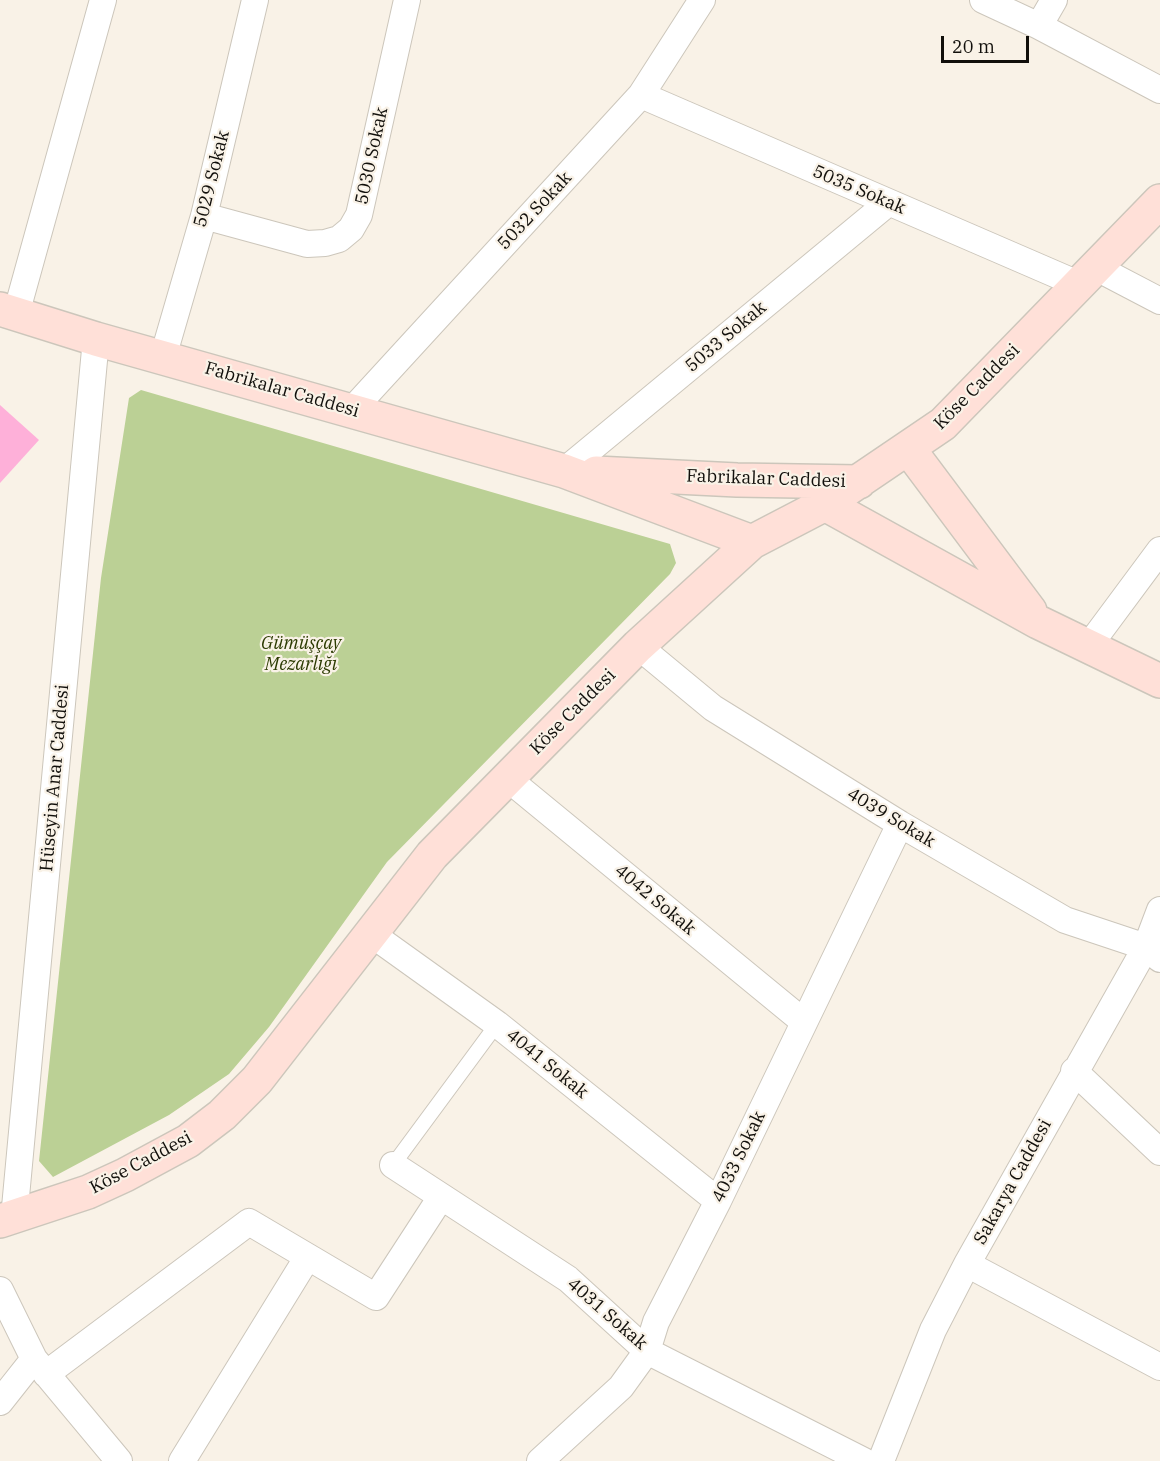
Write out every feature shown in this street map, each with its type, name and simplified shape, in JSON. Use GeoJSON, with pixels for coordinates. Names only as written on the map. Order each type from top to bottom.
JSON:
{"type":"FeatureCollection","features":[{"type":"Feature","properties":{"kind":"street"},"geometry":{"type":"LineString","coordinates":[[8,311],[103,0]]}},
{"type":"Feature","properties":{"kind":"street","name":"5029 Sokak"},"geometry":{"type":"LineString","coordinates":[[163,357],[204,216],[255,0]]}},
{"type":"Feature","properties":{"kind":"street","name":"5030 Sokak"},"geometry":{"type":"LineString","coordinates":[[204,216],[307,244],[326,243],[339,239],[351,229],[359,215],[407,0]]}},
{"type":"Feature","properties":{"kind":"street","name":"5032 Sokak"},"geometry":{"type":"LineString","coordinates":[[352,410],[641,95],[702,0]]}},
{"type":"Feature","properties":{"kind":"street"},"geometry":{"type":"LineString","coordinates":[[983,0],[1040,26],[1160,90]]}},
{"type":"Feature","properties":{"kind":"street"},"geometry":{"type":"LineString","coordinates":[[1040,26],[1054,0]]}},
{"type":"Feature","properties":{"kind":"street","name":"5035 Sokak"},"geometry":{"type":"LineString","coordinates":[[641,95],[888,203],[1160,301]]}},
{"type":"Feature","properties":{"kind":"street","name":"Köse Caddesi"},"geometry":{"type":"LineString","coordinates":[[7,1220],[88,1192],[125,1175],[188,1141],[222,1116],[257,1080],[432,855],[638,646],[752,542],[825,504],[943,424],[1160,201]]}},
{"type":"Feature","properties":{"kind":"street","name":"5033 Sokak"},"geometry":{"type":"LineString","coordinates":[[564,471],[888,203]]}},
{"type":"Feature","properties":{"kind":"street","name":"Fabrikalar Caddesi"},"geometry":{"type":"LineString","coordinates":[[8,311],[96,339],[564,471],[752,542]]}},
{"type":"Feature","properties":{"kind":"street","name":"Hüseyin Anar Caddesi"},"geometry":{"type":"LineString","coordinates":[[7,1220],[96,339]]}},
{"type":"Feature","properties":{"kind":"street","name":"Fabrikalar Caddesi"},"geometry":{"type":"LineString","coordinates":[[908,448],[1038,622]]}},
{"type":"Feature","properties":{"kind":"street","name":"Fabrikalar Caddesi"},"geometry":{"type":"LineString","coordinates":[[564,471],[737,480],[859,482]]}},
{"type":"Feature","properties":{"kind":"street","name":"Fabrikalar Caddesi"},"geometry":{"type":"LineString","coordinates":[[825,504],[1038,622],[1160,681]]}},
{"type":"Feature","properties":{"kind":"street"},"geometry":{"type":"LineString","coordinates":[[1088,647],[1160,550]]}},
{"type":"Feature","properties":{"kind":"street","name":"4039 Sokak"},"geometry":{"type":"LineString","coordinates":[[638,646],[713,708],[900,824],[1065,920],[1153,953]]}},
{"type":"Feature","properties":{"kind":"street","name":"4042 Sokak"},"geometry":{"type":"LineString","coordinates":[[507,778],[804,1022]]}},
{"type":"Feature","properties":{"kind":"street","name":"4033 Sokak"},"geometry":{"type":"LineString","coordinates":[[540,1461],[621,1387],[647,1351],[656,1322],[718,1200],[900,824]]}},
{"type":"Feature","properties":{"kind":"street","name":"Sakarya Caddesi"},"geometry":{"type":"LineString","coordinates":[[881,1461],[933,1330],[967,1264],[1074,1071],[1153,953],[1160,910]]}},
{"type":"Feature","properties":{"kind":"street","name":"4041 Sokak"},"geometry":{"type":"LineString","coordinates":[[370,933],[497,1024],[718,1200]]}},
{"type":"Feature","properties":{"kind":"street"},"geometry":{"type":"LineString","coordinates":[[1074,1071],[1160,1152]]}},
{"type":"Feature","properties":{"kind":"street","name":"4031 Sokak"},"geometry":{"type":"LineString","coordinates":[[393,1165],[568,1279],[647,1351],[864,1461]]}},
{"type":"Feature","properties":{"kind":"street"},"geometry":{"type":"LineString","coordinates":[[0,1402],[40,1367],[249,1222],[376,1297],[441,1197]]}},
{"type":"Feature","properties":{"kind":"street"},"geometry":{"type":"LineString","coordinates":[[182,1461],[307,1258]]}},
{"type":"Feature","properties":{"kind":"street"},"geometry":{"type":"LineString","coordinates":[[967,1264],[1160,1367]]}},
{"type":"Feature","properties":{"kind":"street"},"geometry":{"type":"LineString","coordinates":[[0,1290],[40,1367],[119,1461]]}},
{"type":"Feature","properties":{"kind":"lane"},"geometry":{"type":"LineString","coordinates":[[393,1165],[497,1024]]}},
{"type":"Feature","properties":{"kind":"green space","name":"Gümüşçay Mezarlığı"},"geometry":{"type":"Polygon","coordinates":[[[141,390],[670,544],[676,563],[670,574],[387,862],[269,1027],[229,1074],[169,1115],[53,1177],[39,1161],[101,578],[129,398],[141,390]]]}},
{"type":"Feature","properties":{"kind":"building"},"geometry":{"type":"Polygon","coordinates":[[[0,405],[39,440],[0,483],[0,405]]]}}]}
